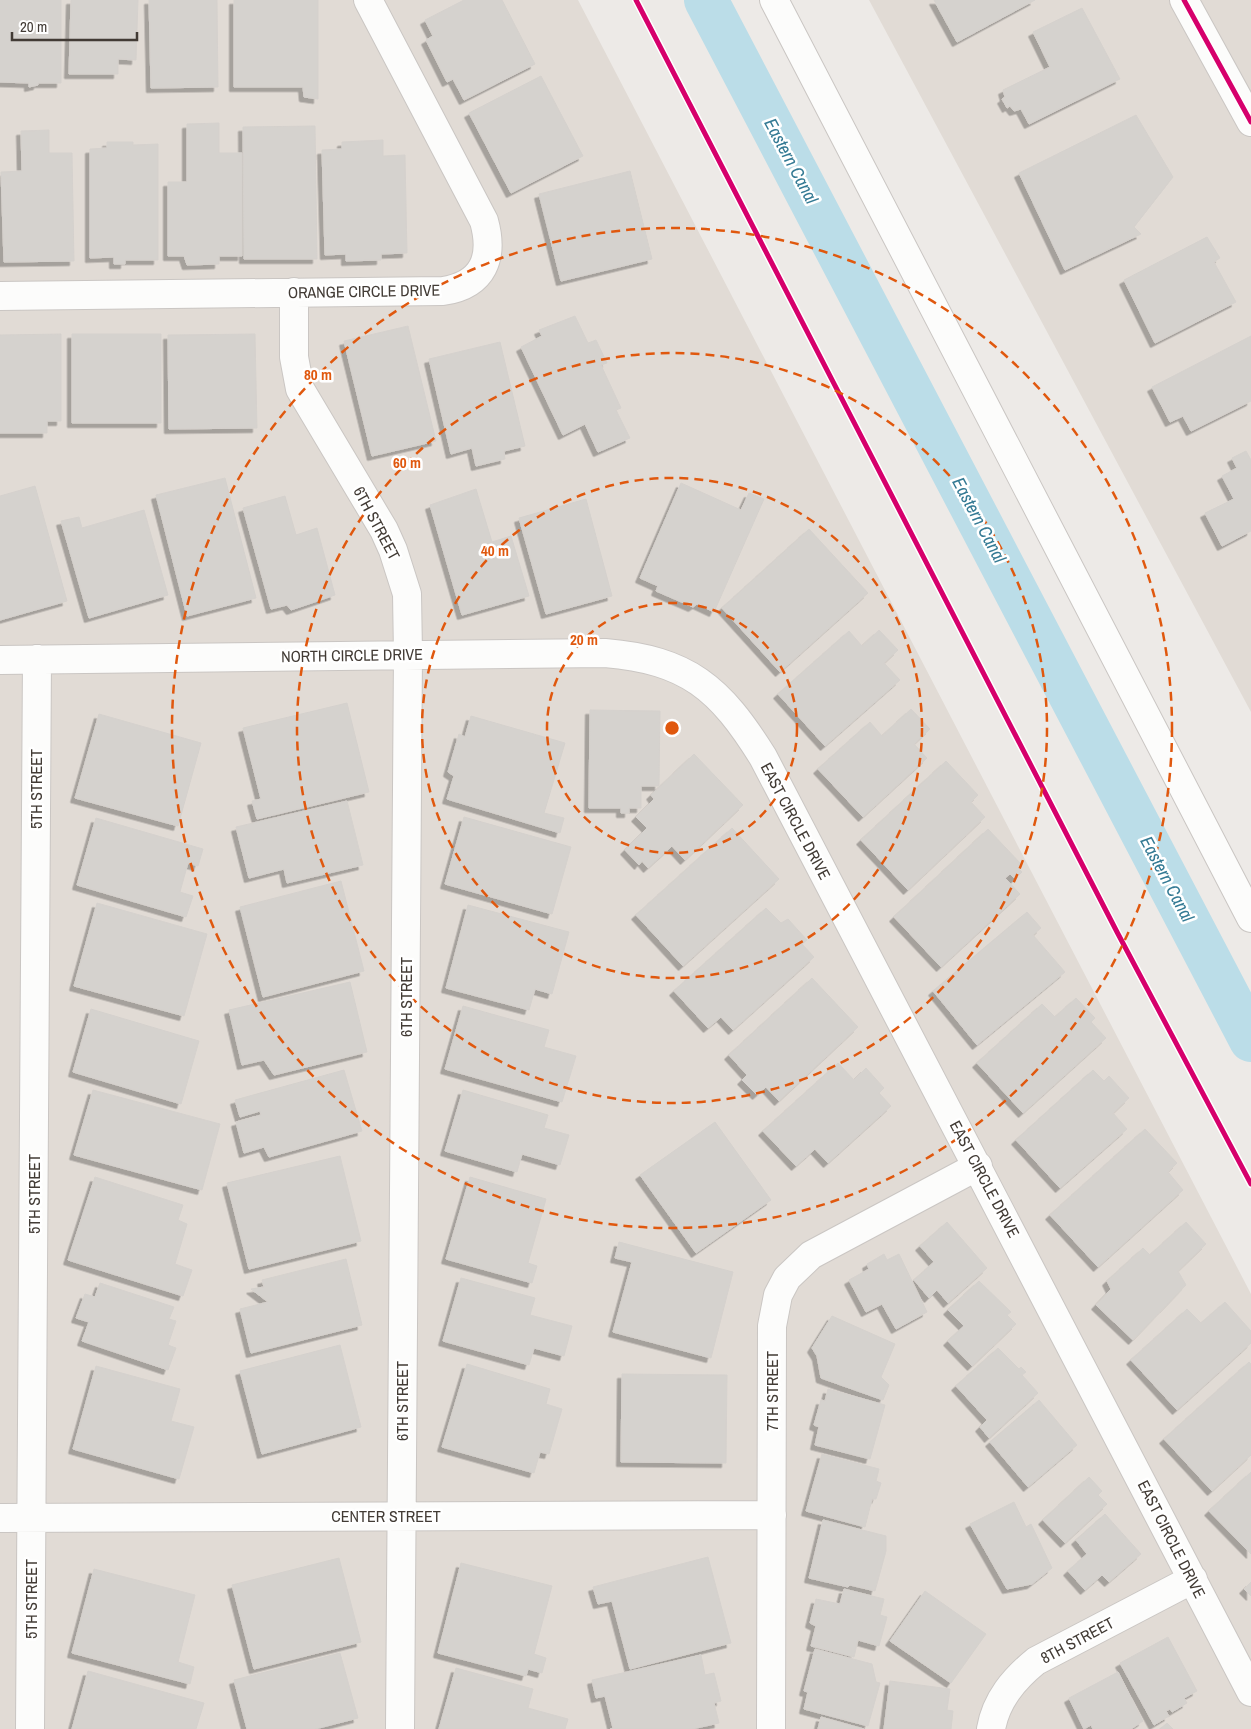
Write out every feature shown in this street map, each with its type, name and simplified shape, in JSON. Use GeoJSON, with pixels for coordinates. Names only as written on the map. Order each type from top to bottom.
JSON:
{"type":"FeatureCollection","features":[{"type":"Feature","properties":{"kind":"street","name":"ORANGE CIRCLE DRIVE"},"geometry":{"type":"LineString","coordinates":[[0,296],[443,291],[459,288],[474,280],[483,268],[488,252],[488,236],[484,221],[368,0]]}},
{"type":"Feature","properties":{"kind":"street"},"geometry":{"type":"LineString","coordinates":[[774,0],[1251,918]]}},
{"type":"Feature","properties":{"kind":"street"},"geometry":{"type":"LineString","coordinates":[[1184,0],[1251,122]]}},
{"type":"Feature","properties":{"kind":"street","name":"6TH STREET"},"geometry":{"type":"LineString","coordinates":[[294,292],[294,357],[300,389],[384,530],[393,550],[407,594],[400,1729]]}},
{"type":"Feature","properties":{"kind":"street","name":"NORTH CIRCLE DRIVE"},"geometry":{"type":"LineString","coordinates":[[0,660],[605,653],[637,656],[670,666],[699,680]]}},
{"type":"Feature","properties":{"kind":"street","name":"5TH STREET"},"geometry":{"type":"LineString","coordinates":[[30,1729],[37,659]]}},
{"type":"Feature","properties":{"kind":"street","name":"EAST CIRCLE DRIVE"},"geometry":{"type":"LineString","coordinates":[[699,680],[725,702],[745,728],[763,757],[1251,1692]]}},
{"type":"Feature","properties":{"kind":"street","name":"7TH STREET"},"geometry":{"type":"LineString","coordinates":[[771,1729],[772,1326],[778,1295],[787,1278],[799,1264],[826,1245],[978,1166]]}},
{"type":"Feature","properties":{"kind":"street","name":"CENTER STREET"},"geometry":{"type":"LineString","coordinates":[[0,1518],[772,1515]]}},
{"type":"Feature","properties":{"kind":"street","name":"8TH STREET"},"geometry":{"type":"LineString","coordinates":[[991,1729],[1002,1697],[1017,1678],[1036,1661],[1193,1579]]}},
{"type":"Feature","properties":{"kind":"shaded area"},"geometry":{"type":"Polygon","coordinates":[[[0,0],[578,0],[1251,1294],[1251,1729],[0,1729],[0,0]]]}},
{"type":"Feature","properties":{"kind":"shaded area"},"geometry":{"type":"Polygon","coordinates":[[[869,0],[1251,0],[1251,712],[869,0]]]}},
{"type":"Feature","properties":{"kind":"building"},"geometry":{"type":"Polygon","coordinates":[[[0,0],[61,0],[61,83],[38,83],[38,85],[29,87],[29,83],[0,82],[0,0]]]}},
{"type":"Feature","properties":{"kind":"building"},"geometry":{"type":"Polygon","coordinates":[[[71,0],[138,0],[136,60],[118,59],[118,74],[69,74],[71,0]]]}},
{"type":"Feature","properties":{"kind":"building"},"geometry":{"type":"Polygon","coordinates":[[[149,0],[217,0],[218,87],[151,88],[149,0]]]}},
{"type":"Feature","properties":{"kind":"building"},"geometry":{"type":"Polygon","coordinates":[[[234,0],[318,0],[318,99],[304,97],[303,87],[234,87],[234,0]]]}},
{"type":"Feature","properties":{"kind":"building"},"geometry":{"type":"Polygon","coordinates":[[[464,0],[502,0],[535,64],[464,100],[453,79],[447,82],[426,40],[433,36],[425,20],[464,0]]]}},
{"type":"Feature","properties":{"kind":"building"},"geometry":{"type":"Polygon","coordinates":[[[934,0],[1035,0],[957,42],[934,0]]]}},
{"type":"Feature","properties":{"kind":"building"},"geometry":{"type":"Polygon","coordinates":[[[1082,8],[1120,79],[1029,124],[1021,109],[1014,111],[1010,106],[1007,108],[1002,99],[1005,97],[1003,90],[1050,67],[1033,32],[1082,8]]]}},
{"type":"Feature","properties":{"kind":"building"},"geometry":{"type":"Polygon","coordinates":[[[541,76],[583,156],[511,193],[469,113],[541,76]]]}},
{"type":"Feature","properties":{"kind":"building"},"geometry":{"type":"Polygon","coordinates":[[[1136,115],[1173,177],[1134,227],[1141,234],[1065,270],[1019,173],[1136,115]]]}},
{"type":"Feature","properties":{"kind":"building"},"geometry":{"type":"Polygon","coordinates":[[[219,123],[219,153],[242,153],[242,256],[219,256],[219,264],[187,265],[184,256],[168,256],[168,182],[187,182],[187,124],[219,123]]]}},
{"type":"Feature","properties":{"kind":"building"},"geometry":{"type":"Polygon","coordinates":[[[315,126],[317,259],[244,259],[243,127],[315,126]]]}},
{"type":"Feature","properties":{"kind":"building"},"geometry":{"type":"Polygon","coordinates":[[[49,130],[49,153],[72,153],[74,261],[4,262],[1,172],[22,171],[21,131],[49,130]]]}},
{"type":"Feature","properties":{"kind":"building"},"geometry":{"type":"Polygon","coordinates":[[[383,140],[383,156],[405,155],[407,253],[381,254],[381,260],[346,261],[346,254],[325,255],[322,150],[342,149],[342,142],[383,140]]]}},
{"type":"Feature","properties":{"kind":"building"},"geometry":{"type":"Polygon","coordinates":[[[107,142],[133,142],[133,145],[158,144],[158,260],[125,260],[125,264],[114,264],[114,257],[90,258],[90,149],[107,148],[107,142]]]}},
{"type":"Feature","properties":{"kind":"building"},"geometry":{"type":"Polygon","coordinates":[[[630,171],[652,259],[561,281],[539,194],[630,171]]]}},
{"type":"Feature","properties":{"kind":"building"},"geometry":{"type":"Polygon","coordinates":[[[1207,237],[1220,258],[1214,262],[1236,302],[1155,343],[1124,280],[1207,237]]]}},
{"type":"Feature","properties":{"kind":"building"},"geometry":{"type":"Polygon","coordinates":[[[575,316],[588,343],[596,340],[607,363],[601,365],[621,408],[616,410],[630,438],[598,452],[585,424],[563,435],[521,347],[542,336],[539,330],[575,316]]]}},
{"type":"Feature","properties":{"kind":"building"},"geometry":{"type":"Polygon","coordinates":[[[408,326],[436,441],[372,456],[344,341],[408,326]]]}},
{"type":"Feature","properties":{"kind":"building"},"geometry":{"type":"Polygon","coordinates":[[[61,334],[61,421],[47,421],[47,433],[0,433],[0,335],[61,334]]]}},
{"type":"Feature","properties":{"kind":"building"},"geometry":{"type":"Polygon","coordinates":[[[72,334],[161,334],[161,423],[72,423],[72,334]]]}},
{"type":"Feature","properties":{"kind":"building"},"geometry":{"type":"Polygon","coordinates":[[[255,334],[257,428],[169,429],[168,335],[255,334]]]}},
{"type":"Feature","properties":{"kind":"building"},"geometry":{"type":"Polygon","coordinates":[[[1251,336],[1251,401],[1191,431],[1183,416],[1170,422],[1152,387],[1251,336]]]}},
{"type":"Feature","properties":{"kind":"building"},"geometry":{"type":"Polygon","coordinates":[[[500,342],[525,446],[504,451],[505,459],[476,466],[472,448],[451,454],[429,359],[500,342]]]}},
{"type":"Feature","properties":{"kind":"building"},"geometry":{"type":"Polygon","coordinates":[[[1246,451],[1251,460],[1251,531],[1222,546],[1205,513],[1234,499],[1222,476],[1237,468],[1232,458],[1246,451]]]}},
{"type":"Feature","properties":{"kind":"building"},"geometry":{"type":"Polygon","coordinates":[[[225,478],[256,598],[187,616],[156,495],[225,478]]]}},
{"type":"Feature","properties":{"kind":"building"},"geometry":{"type":"Polygon","coordinates":[[[681,483],[741,510],[749,493],[764,499],[714,612],[697,604],[693,607],[656,591],[658,586],[640,578],[681,483]]]}},
{"type":"Feature","properties":{"kind":"building"},"geometry":{"type":"Polygon","coordinates":[[[35,486],[67,601],[0,620],[0,496],[35,486]]]}},
{"type":"Feature","properties":{"kind":"building"},"geometry":{"type":"Polygon","coordinates":[[[476,489],[492,542],[511,536],[529,596],[462,615],[430,505],[476,489]]]}},
{"type":"Feature","properties":{"kind":"building"},"geometry":{"type":"Polygon","coordinates":[[[285,496],[296,535],[317,528],[335,595],[291,610],[287,605],[271,609],[243,508],[285,496]]]}},
{"type":"Feature","properties":{"kind":"building"},"geometry":{"type":"Polygon","coordinates":[[[586,499],[612,596],[546,614],[519,518],[586,499]]]}},
{"type":"Feature","properties":{"kind":"building"},"geometry":{"type":"Polygon","coordinates":[[[144,510],[168,595],[89,618],[61,521],[79,517],[82,528],[144,510]]]}},
{"type":"Feature","properties":{"kind":"building"},"geometry":{"type":"Polygon","coordinates":[[[809,529],[868,593],[780,672],[722,608],[809,529]]]}},
{"type":"Feature","properties":{"kind":"building"},"geometry":{"type":"Polygon","coordinates":[[[879,630],[898,650],[884,663],[900,680],[825,746],[778,694],[849,631],[862,646],[879,630]]]}},
{"type":"Feature","properties":{"kind":"building"},"geometry":{"type":"Polygon","coordinates":[[[347,703],[369,792],[257,819],[252,801],[261,799],[243,728],[347,703]]]}},
{"type":"Feature","properties":{"kind":"building"},"geometry":{"type":"Polygon","coordinates":[[[911,709],[930,729],[914,744],[927,758],[863,817],[818,769],[870,722],[882,736],[911,709]]]}},
{"type":"Feature","properties":{"kind":"building"},"geometry":{"type":"Polygon","coordinates":[[[590,710],[660,711],[659,786],[641,786],[641,808],[629,808],[629,813],[621,813],[621,808],[589,808],[590,710]]]}},
{"type":"Feature","properties":{"kind":"building"},"geometry":{"type":"Polygon","coordinates":[[[99,714],[201,743],[178,826],[75,798],[99,714]]]}},
{"type":"Feature","properties":{"kind":"building"},"geometry":{"type":"Polygon","coordinates":[[[471,716],[565,743],[544,813],[564,818],[560,833],[447,799],[454,776],[448,772],[459,734],[465,737],[471,716]]]}},
{"type":"Feature","properties":{"kind":"building"},"geometry":{"type":"Polygon","coordinates":[[[694,754],[743,805],[685,860],[672,846],[648,868],[642,861],[639,865],[625,850],[647,828],[636,817],[654,799],[651,795],[694,754]]]}},
{"type":"Feature","properties":{"kind":"building"},"geometry":{"type":"Polygon","coordinates":[[[946,761],[978,795],[971,802],[985,817],[908,890],[861,840],[946,761]]]}},
{"type":"Feature","properties":{"kind":"building"},"geometry":{"type":"Polygon","coordinates":[[[347,801],[363,865],[287,883],[284,869],[249,878],[236,827],[347,801]]]}},
{"type":"Feature","properties":{"kind":"building"},"geometry":{"type":"Polygon","coordinates":[[[464,817],[571,847],[552,914],[445,884],[464,817]]]}},
{"type":"Feature","properties":{"kind":"building"},"geometry":{"type":"Polygon","coordinates":[[[96,818],[203,849],[198,866],[188,863],[180,892],[193,896],[186,917],[77,885],[96,818]]]}},
{"type":"Feature","properties":{"kind":"building"},"geometry":{"type":"Polygon","coordinates":[[[732,828],[779,879],[683,966],[636,915],[732,828]]]}},
{"type":"Feature","properties":{"kind":"building"},"geometry":{"type":"Polygon","coordinates":[[[988,829],[1022,865],[1018,868],[1022,872],[1015,879],[1010,874],[1005,878],[1020,894],[941,967],[894,917],[988,829]]]}},
{"type":"Feature","properties":{"kind":"building"},"geometry":{"type":"Polygon","coordinates":[[[341,881],[364,971],[263,997],[240,907],[341,881]]]}},
{"type":"Feature","properties":{"kind":"building"},"geometry":{"type":"Polygon","coordinates":[[[97,903],[207,934],[184,1016],[74,986],[97,903]]]}},
{"type":"Feature","properties":{"kind":"building"},"geometry":{"type":"Polygon","coordinates":[[[468,905],[569,932],[552,994],[535,989],[529,1010],[446,988],[468,905]]]}},
{"type":"Feature","properties":{"kind":"building"},"geometry":{"type":"Polygon","coordinates":[[[766,908],[781,923],[788,919],[807,940],[802,944],[814,957],[733,1030],[721,1017],[708,1028],[674,991],[766,908]]]}},
{"type":"Feature","properties":{"kind":"building"},"geometry":{"type":"Polygon","coordinates":[[[1027,912],[1041,928],[1033,935],[1065,972],[977,1045],[933,991],[1027,912]]]}},
{"type":"Feature","properties":{"kind":"building"},"geometry":{"type":"Polygon","coordinates":[[[812,978],[858,1027],[779,1101],[766,1087],[757,1095],[742,1080],[747,1075],[729,1055],[812,978]]]}},
{"type":"Feature","properties":{"kind":"building"},"geometry":{"type":"Polygon","coordinates":[[[350,982],[367,1052],[274,1075],[264,1060],[242,1065],[229,1010],[350,982]]]}},
{"type":"Feature","properties":{"kind":"building"},"geometry":{"type":"Polygon","coordinates":[[[1076,998],[1095,1018],[1091,1022],[1106,1038],[1023,1113],[977,1063],[1042,1004],[1055,1017],[1076,998]]]}},
{"type":"Feature","properties":{"kind":"building"},"geometry":{"type":"Polygon","coordinates":[[[463,1006],[549,1030],[544,1047],[576,1056],[562,1102],[445,1069],[463,1006]]]}},
{"type":"Feature","properties":{"kind":"building"},"geometry":{"type":"Polygon","coordinates":[[[91,1009],[199,1041],[181,1104],[73,1072],[91,1009]]]}},
{"type":"Feature","properties":{"kind":"building"},"geometry":{"type":"Polygon","coordinates":[[[838,1063],[854,1080],[866,1068],[884,1088],[879,1093],[891,1106],[828,1163],[815,1149],[796,1166],[763,1131],[838,1063]]]}},
{"type":"Feature","properties":{"kind":"building"},"geometry":{"type":"Polygon","coordinates":[[[344,1070],[362,1131],[269,1157],[264,1147],[244,1153],[236,1122],[261,1115],[260,1111],[240,1117],[235,1100],[344,1070]]]}},
{"type":"Feature","properties":{"kind":"building"},"geometry":{"type":"Polygon","coordinates":[[[1093,1070],[1104,1081],[1109,1076],[1129,1098],[1113,1113],[1127,1129],[1060,1188],[1016,1140],[1093,1070]]]}},
{"type":"Feature","properties":{"kind":"building"},"geometry":{"type":"Polygon","coordinates":[[[93,1090],[220,1124],[202,1190],[74,1155],[93,1090]]]}},
{"type":"Feature","properties":{"kind":"building"},"geometry":{"type":"Polygon","coordinates":[[[463,1090],[548,1115],[544,1128],[569,1135],[560,1165],[522,1154],[517,1172],[445,1151],[463,1090]]]}},
{"type":"Feature","properties":{"kind":"building"},"geometry":{"type":"Polygon","coordinates":[[[715,1122],[771,1200],[696,1253],[640,1175],[715,1122]]]}},
{"type":"Feature","properties":{"kind":"building"},"geometry":{"type":"Polygon","coordinates":[[[1145,1129],[1177,1163],[1168,1172],[1183,1190],[1098,1267],[1050,1215],[1145,1129]]]}},
{"type":"Feature","properties":{"kind":"building"},"geometry":{"type":"Polygon","coordinates":[[[340,1156],[361,1241],[249,1269],[227,1183],[340,1156]]]}},
{"type":"Feature","properties":{"kind":"building"},"geometry":{"type":"Polygon","coordinates":[[[95,1177],[183,1205],[178,1220],[187,1224],[175,1264],[192,1270],[183,1296],[68,1260],[95,1177]]]}},
{"type":"Feature","properties":{"kind":"building"},"geometry":{"type":"Polygon","coordinates":[[[470,1177],[546,1199],[528,1263],[537,1266],[532,1283],[446,1259],[470,1177]]]}},
{"type":"Feature","properties":{"kind":"building"},"geometry":{"type":"Polygon","coordinates":[[[947,1222],[987,1268],[948,1303],[937,1290],[929,1298],[914,1280],[934,1262],[920,1246],[947,1222]]]}},
{"type":"Feature","properties":{"kind":"building"},"geometry":{"type":"Polygon","coordinates":[[[1186,1222],[1206,1244],[1178,1271],[1186,1285],[1133,1340],[1096,1305],[1111,1289],[1107,1281],[1143,1248],[1150,1255],[1186,1222]]]}},
{"type":"Feature","properties":{"kind":"building"},"geometry":{"type":"Polygon","coordinates":[[[619,1242],[733,1272],[711,1358],[613,1332],[632,1262],[615,1258],[619,1242]]]}},
{"type":"Feature","properties":{"kind":"building"},"geometry":{"type":"Polygon","coordinates":[[[884,1254],[887,1260],[899,1254],[927,1312],[896,1329],[882,1304],[866,1312],[849,1280],[869,1269],[867,1264],[884,1254]]]}},
{"type":"Feature","properties":{"kind":"building"},"geometry":{"type":"Polygon","coordinates":[[[346,1259],[362,1325],[251,1353],[240,1309],[268,1302],[251,1289],[264,1287],[262,1280],[346,1259]]]}},
{"type":"Feature","properties":{"kind":"building"},"geometry":{"type":"Polygon","coordinates":[[[461,1278],[535,1298],[530,1315],[572,1326],[564,1356],[534,1348],[529,1365],[443,1341],[461,1278]]]}},
{"type":"Feature","properties":{"kind":"building"},"geometry":{"type":"Polygon","coordinates":[[[979,1281],[1011,1312],[1007,1315],[1016,1324],[972,1366],[948,1341],[964,1326],[948,1310],[979,1281]]]}},
{"type":"Feature","properties":{"kind":"building"},"geometry":{"type":"Polygon","coordinates":[[[100,1283],[174,1307],[169,1319],[176,1321],[168,1345],[176,1348],[168,1370],[82,1341],[89,1322],[76,1318],[85,1294],[95,1297],[100,1283]]]}},
{"type":"Feature","properties":{"kind":"building"},"geometry":{"type":"Polygon","coordinates":[[[1225,1302],[1251,1331],[1251,1343],[1177,1410],[1131,1360],[1187,1309],[1201,1323],[1225,1302]]]}},
{"type":"Feature","properties":{"kind":"building"},"geometry":{"type":"Polygon","coordinates":[[[832,1316],[895,1344],[881,1377],[889,1385],[883,1400],[821,1378],[817,1356],[812,1348],[832,1316]]]}},
{"type":"Feature","properties":{"kind":"building"},"geometry":{"type":"Polygon","coordinates":[[[340,1345],[361,1427],[262,1454],[240,1371],[340,1345]]]}},
{"type":"Feature","properties":{"kind":"building"},"geometry":{"type":"Polygon","coordinates":[[[998,1348],[1019,1369],[1021,1367],[1026,1372],[1022,1375],[1038,1393],[989,1438],[980,1427],[987,1420],[956,1386],[998,1348]]]}},
{"type":"Feature","properties":{"kind":"building"},"geometry":{"type":"Polygon","coordinates":[[[1249,1362],[1251,1364],[1251,1455],[1212,1491],[1164,1439],[1249,1362]]]}},
{"type":"Feature","properties":{"kind":"building"},"geometry":{"type":"Polygon","coordinates":[[[467,1364],[550,1389],[546,1404],[562,1409],[549,1454],[540,1452],[534,1473],[442,1447],[467,1364]]]}},
{"type":"Feature","properties":{"kind":"building"},"geometry":{"type":"Polygon","coordinates":[[[96,1366],[180,1389],[171,1421],[194,1427],[179,1479],[73,1449],[96,1366]]]}},
{"type":"Feature","properties":{"kind":"building"},"geometry":{"type":"Polygon","coordinates":[[[622,1374],[727,1375],[726,1463],[621,1462],[622,1374]]]}},
{"type":"Feature","properties":{"kind":"building"},"geometry":{"type":"Polygon","coordinates":[[[828,1389],[885,1405],[870,1459],[815,1445],[819,1427],[814,1425],[821,1400],[825,1401],[828,1389]]]}},
{"type":"Feature","properties":{"kind":"building"},"geometry":{"type":"Polygon","coordinates":[[[1039,1400],[1077,1445],[1028,1487],[990,1442],[1039,1400]]]}},
{"type":"Feature","properties":{"kind":"building"},"geometry":{"type":"Polygon","coordinates":[[[822,1454],[879,1469],[876,1481],[881,1483],[876,1499],[872,1499],[865,1527],[806,1511],[822,1454]]]}},
{"type":"Feature","properties":{"kind":"building"},"geometry":{"type":"Polygon","coordinates":[[[1251,1472],[1251,1554],[1209,1511],[1251,1472]]]}},
{"type":"Feature","properties":{"kind":"building"},"geometry":{"type":"Polygon","coordinates":[[[1089,1477],[1102,1491],[1098,1495],[1107,1504],[1065,1543],[1043,1520],[1089,1477]]]}},
{"type":"Feature","properties":{"kind":"building"},"geometry":{"type":"Polygon","coordinates":[[[1014,1502],[1026,1527],[1031,1524],[1052,1568],[1032,1584],[1007,1589],[970,1524],[1014,1502]]]}},
{"type":"Feature","properties":{"kind":"building"},"geometry":{"type":"Polygon","coordinates":[[[1105,1514],[1141,1554],[1109,1582],[1102,1575],[1085,1590],[1068,1571],[1087,1554],[1076,1540],[1105,1514]]]}},
{"type":"Feature","properties":{"kind":"building"},"geometry":{"type":"Polygon","coordinates":[[[823,1520],[886,1536],[886,1551],[875,1591],[809,1578],[823,1520]]]}},
{"type":"Feature","properties":{"kind":"building"},"geometry":{"type":"Polygon","coordinates":[[[708,1557],[731,1643],[630,1669],[612,1601],[598,1604],[593,1587],[708,1557]]]}},
{"type":"Feature","properties":{"kind":"building"},"geometry":{"type":"Polygon","coordinates":[[[339,1558],[361,1642],[254,1669],[232,1585],[339,1558]]]}},
{"type":"Feature","properties":{"kind":"building"},"geometry":{"type":"Polygon","coordinates":[[[461,1563],[552,1586],[534,1654],[546,1658],[542,1673],[528,1669],[526,1676],[438,1653],[461,1563]]]}},
{"type":"Feature","properties":{"kind":"building"},"geometry":{"type":"Polygon","coordinates":[[[94,1569],[195,1595],[178,1662],[194,1667],[190,1684],[72,1653],[94,1569]]]}},
{"type":"Feature","properties":{"kind":"building"},"geometry":{"type":"Polygon","coordinates":[[[1251,1582],[1251,1596],[1244,1589],[1251,1582]]]}},
{"type":"Feature","properties":{"kind":"building"},"geometry":{"type":"Polygon","coordinates":[[[844,1589],[884,1599],[880,1615],[887,1617],[879,1646],[858,1640],[854,1657],[811,1646],[816,1626],[810,1623],[816,1599],[840,1604],[844,1589]]]}},
{"type":"Feature","properties":{"kind":"building"},"geometry":{"type":"Polygon","coordinates":[[[925,1591],[986,1634],[951,1683],[890,1641],[925,1591]]]}},
{"type":"Feature","properties":{"kind":"building"},"geometry":{"type":"Polygon","coordinates":[[[1168,1637],[1197,1691],[1184,1698],[1187,1703],[1172,1712],[1170,1709],[1166,1711],[1169,1716],[1154,1725],[1120,1663],[1168,1637]]]}},
{"type":"Feature","properties":{"kind":"building"},"geometry":{"type":"Polygon","coordinates":[[[815,1649],[872,1664],[876,1682],[880,1683],[868,1726],[804,1709],[808,1692],[804,1691],[815,1649]]]}},
{"type":"Feature","properties":{"kind":"building"},"geometry":{"type":"Polygon","coordinates":[[[340,1653],[358,1718],[315,1729],[247,1729],[234,1680],[340,1653]]]}},
{"type":"Feature","properties":{"kind":"building"},"geometry":{"type":"Polygon","coordinates":[[[701,1655],[705,1675],[714,1673],[721,1701],[714,1703],[719,1723],[692,1729],[610,1729],[613,1728],[605,1696],[596,1698],[592,1680],[701,1655]]]}},
{"type":"Feature","properties":{"kind":"building"},"geometry":{"type":"Polygon","coordinates":[[[456,1668],[533,1689],[528,1708],[568,1719],[565,1729],[439,1729],[456,1668]]]}},
{"type":"Feature","properties":{"kind":"building"},"geometry":{"type":"Polygon","coordinates":[[[88,1671],[204,1703],[196,1729],[72,1729],[88,1671]]]}},
{"type":"Feature","properties":{"kind":"building"},"geometry":{"type":"Polygon","coordinates":[[[1118,1672],[1143,1721],[1131,1729],[1093,1729],[1091,1725],[1084,1729],[1069,1698],[1118,1672]]]}},
{"type":"Feature","properties":{"kind":"building"},"geometry":{"type":"Polygon","coordinates":[[[890,1681],[950,1689],[947,1710],[953,1711],[951,1729],[884,1729],[890,1681]]]}},
{"type":"Feature","properties":{"kind":"building"},"geometry":{"type":"Polygon","coordinates":[[[821,1717],[864,1729],[818,1729],[821,1717]]]}},
{"type":"Feature","properties":{"kind":"building"},"geometry":{"type":"Polygon","coordinates":[[[1167,1723],[1173,1729],[1160,1729],[1167,1723]]]}},
{"type":"Feature","properties":{"kind":"waterway","name":"Eastern Canal"},"geometry":{"type":"LineString","coordinates":[[706,0],[1251,1040]]}},
{"type":"Feature","properties":{"kind":"cycle path"},"geometry":{"type":"LineString","coordinates":[[636,0],[1117,932],[1251,1184]]}},
{"type":"Feature","properties":{"kind":"cycle path"},"geometry":{"type":"LineString","coordinates":[[1184,0],[1251,122]]}}]}
